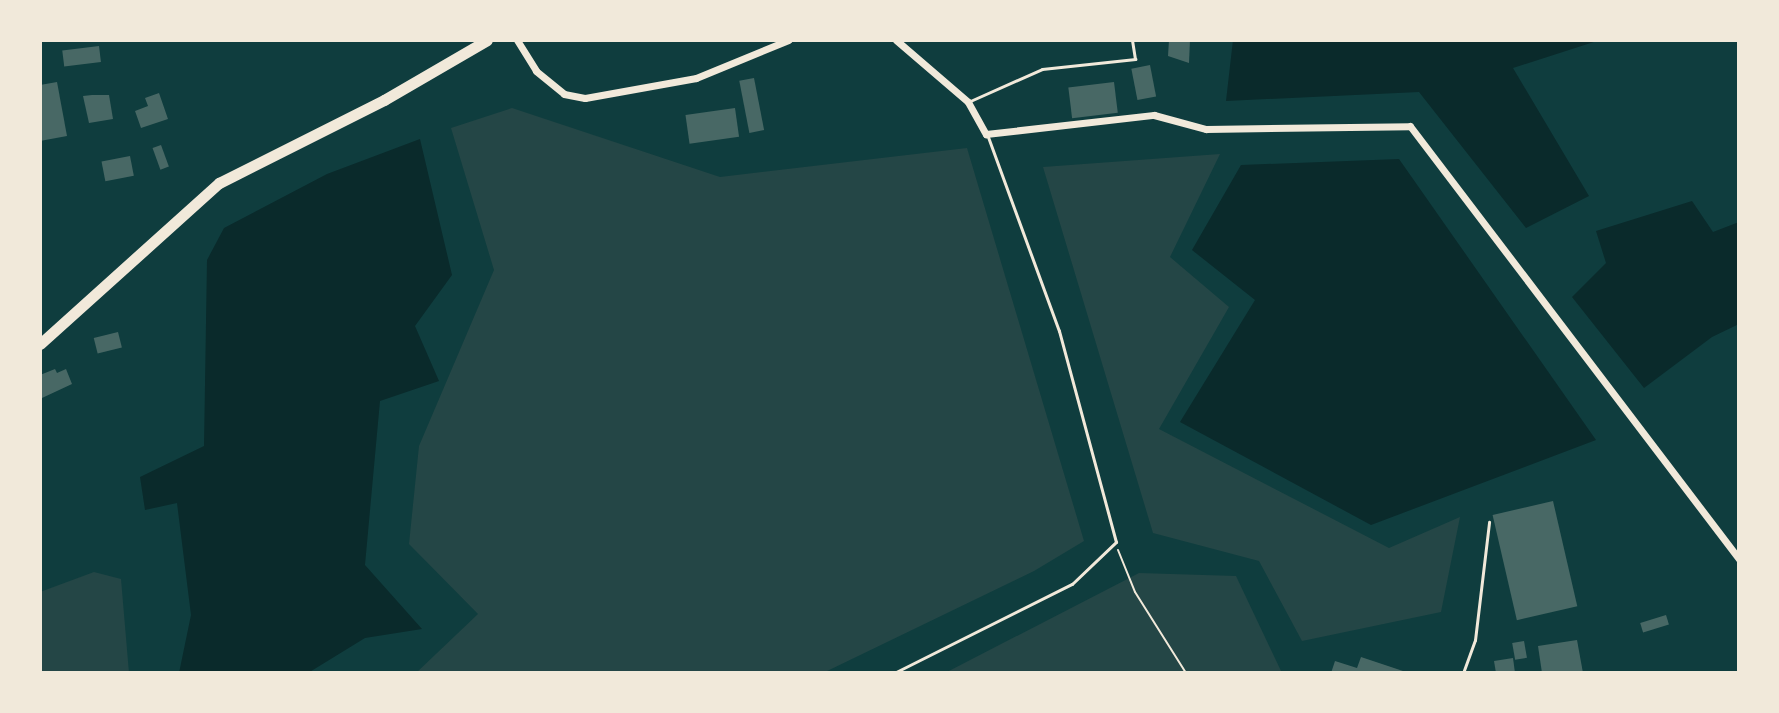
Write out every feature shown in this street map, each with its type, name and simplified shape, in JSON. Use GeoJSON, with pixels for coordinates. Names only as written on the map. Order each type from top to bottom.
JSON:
{"type":"FeatureCollection","features":[{"type":"Feature","properties":{"kind":"highway"},"geometry":{"type":"LineString","coordinates":[[40,344],[219,183],[384,100],[487,40]]}},
{"type":"Feature","properties":{"kind":"street"},"geometry":{"type":"LineString","coordinates":[[517,40],[536,71],[564,94],[585,98],[696,78],[788,40]]}},
{"type":"Feature","properties":{"kind":"street"},"geometry":{"type":"LineString","coordinates":[[896,40],[968,102],[986,134],[1154,115],[1206,129],[1410,126],[1739,559]]}},
{"type":"Feature","properties":{"kind":"lane"},"geometry":{"type":"LineString","coordinates":[[968,102],[1042,69],[1135,59],[1132,40]]}},
{"type":"Feature","properties":{"kind":"lane"},"geometry":{"type":"LineString","coordinates":[[894,673],[1072,584],[1116,542],[1059,331],[986,134]]}},
{"type":"Feature","properties":{"kind":"lane"},"geometry":{"type":"LineString","coordinates":[[1463,673],[1475,640],[1489,522]]}},
{"type":"Feature","properties":{"kind":"path"},"geometry":{"type":"LineString","coordinates":[[1116,542],[1135,592],[1186,673]]}},
{"type":"Feature","properties":{"kind":"shaded area"},"geometry":{"type":"Polygon","coordinates":[[[1233,40],[1600,40],[1513,68],[1589,196],[1526,228],[1419,92],[1226,101],[1233,40]]]}},
{"type":"Feature","properties":{"kind":"shaded area"},"geometry":{"type":"Polygon","coordinates":[[[512,108],[720,177],[967,148],[1084,541],[1034,571],[823,673],[416,673],[478,614],[409,544],[419,446],[494,270],[451,128],[512,108]]]}},
{"type":"Feature","properties":{"kind":"shaded area"},"geometry":{"type":"Polygon","coordinates":[[[420,139],[452,275],[415,326],[439,381],[380,401],[365,565],[422,629],[365,638],[308,673],[179,673],[191,615],[177,503],[145,510],[140,477],[204,446],[207,260],[224,228],[327,174],[420,139]]]}},
{"type":"Feature","properties":{"kind":"shaded area"},"geometry":{"type":"Polygon","coordinates":[[[1220,154],[1170,257],[1229,307],[1159,429],[1389,548],[1460,517],[1441,612],[1302,641],[1259,561],[1153,533],[1043,167],[1220,154]]]}},
{"type":"Feature","properties":{"kind":"shaded area"},"geometry":{"type":"Polygon","coordinates":[[[1399,159],[1596,440],[1371,525],[1180,422],[1255,300],[1192,250],[1241,165],[1399,159]]]}},
{"type":"Feature","properties":{"kind":"shaded area"},"geometry":{"type":"Polygon","coordinates":[[[1692,201],[1713,232],[1739,222],[1739,324],[1712,337],[1644,388],[1572,297],[1606,263],[1596,231],[1692,201]]]}},
{"type":"Feature","properties":{"kind":"shaded area"},"geometry":{"type":"Polygon","coordinates":[[[94,572],[121,579],[129,673],[40,673],[40,592],[94,572]]]}},
{"type":"Feature","properties":{"kind":"shaded area"},"geometry":{"type":"Polygon","coordinates":[[[1139,573],[1236,576],[1282,673],[945,673],[1139,573]]]}},
{"type":"Feature","properties":{"kind":"building"},"geometry":{"type":"Polygon","coordinates":[[[1169,40],[1190,40],[1189,63],[1168,56],[1169,40]]]}},
{"type":"Feature","properties":{"kind":"building"},"geometry":{"type":"Polygon","coordinates":[[[99,46],[101,62],[64,66],[62,51],[99,46]]]}},
{"type":"Feature","properties":{"kind":"building"},"geometry":{"type":"Polygon","coordinates":[[[1150,65],[1156,96],[1137,100],[1131,69],[1150,65]]]}},
{"type":"Feature","properties":{"kind":"building"},"geometry":{"type":"Polygon","coordinates":[[[754,78],[764,130],[749,133],[739,81],[754,78]]]}},
{"type":"Feature","properties":{"kind":"building"},"geometry":{"type":"Polygon","coordinates":[[[57,82],[67,136],[40,141],[40,85],[57,82]]]}},
{"type":"Feature","properties":{"kind":"building"},"geometry":{"type":"Polygon","coordinates":[[[1114,82],[1118,113],[1072,118],[1068,88],[1114,82]]]}},
{"type":"Feature","properties":{"kind":"building"},"geometry":{"type":"Polygon","coordinates":[[[159,93],[168,119],[141,128],[135,111],[148,106],[145,98],[159,93]]]}},
{"type":"Feature","properties":{"kind":"building"},"geometry":{"type":"Polygon","coordinates":[[[109,95],[113,119],[89,123],[83,96],[109,95]]]}},
{"type":"Feature","properties":{"kind":"building"},"geometry":{"type":"Polygon","coordinates":[[[735,108],[739,137],[690,144],[685,115],[735,108]]]}},
{"type":"Feature","properties":{"kind":"building"},"geometry":{"type":"Polygon","coordinates":[[[161,145],[169,167],[160,170],[153,148],[161,145]]]}},
{"type":"Feature","properties":{"kind":"building"},"geometry":{"type":"Polygon","coordinates":[[[130,156],[134,176],[105,181],[102,162],[130,156]]]}},
{"type":"Feature","properties":{"kind":"building"},"geometry":{"type":"Polygon","coordinates":[[[118,332],[122,348],[98,354],[94,338],[118,332]]]}},
{"type":"Feature","properties":{"kind":"building"},"geometry":{"type":"Polygon","coordinates":[[[55,369],[57,373],[66,369],[72,384],[42,398],[40,375],[55,369]]]}},
{"type":"Feature","properties":{"kind":"building"},"geometry":{"type":"Polygon","coordinates":[[[1553,501],[1577,606],[1517,620],[1493,515],[1553,501]]]}},
{"type":"Feature","properties":{"kind":"building"},"geometry":{"type":"Polygon","coordinates":[[[1666,615],[1669,625],[1643,632],[1640,623],[1666,615]]]}},
{"type":"Feature","properties":{"kind":"building"},"geometry":{"type":"Polygon","coordinates":[[[1577,640],[1583,673],[1542,673],[1538,646],[1577,640]]]}},
{"type":"Feature","properties":{"kind":"building"},"geometry":{"type":"Polygon","coordinates":[[[1524,641],[1527,658],[1515,660],[1512,643],[1524,641]]]}},
{"type":"Feature","properties":{"kind":"building"},"geometry":{"type":"Polygon","coordinates":[[[1361,657],[1406,673],[1331,673],[1335,661],[1357,668],[1361,657]]]}},
{"type":"Feature","properties":{"kind":"building"},"geometry":{"type":"Polygon","coordinates":[[[1513,658],[1515,673],[1496,673],[1494,661],[1513,658]]]}}]}
